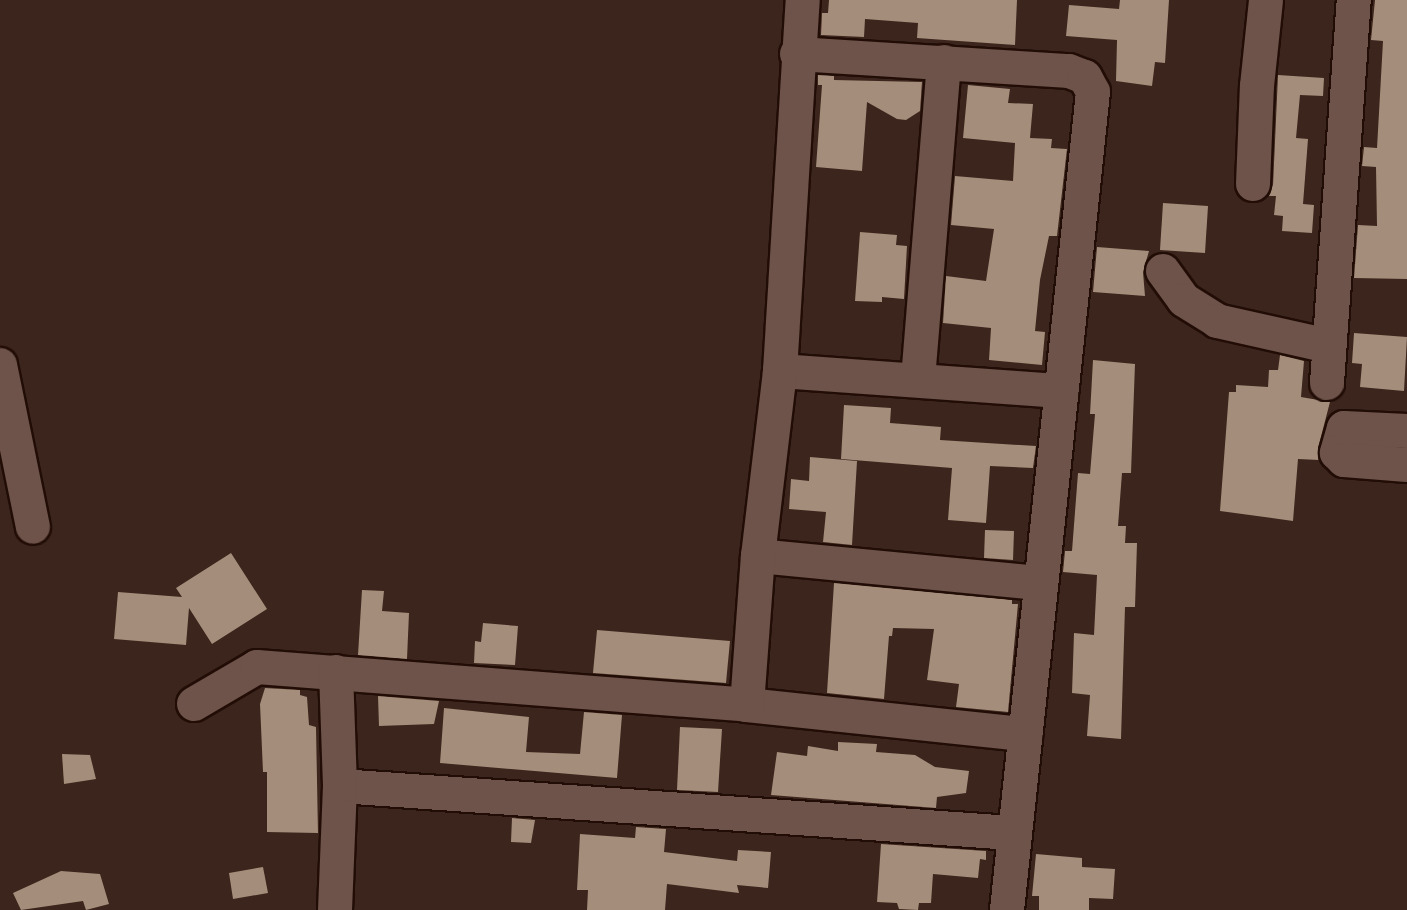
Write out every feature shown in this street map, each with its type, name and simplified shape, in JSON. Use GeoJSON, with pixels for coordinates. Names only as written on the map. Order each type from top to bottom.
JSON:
{"type":"FeatureCollection","features":[{"type":"Feature","properties":{"kind":"street"},"geometry":{"type":"LineString","coordinates":[[747,705],[758,556],[780,371],[797,54],[803,0]]}},
{"type":"Feature","properties":{"kind":"street"},"geometry":{"type":"LineString","coordinates":[[1253,184],[1257,86],[1266,0]]}},
{"type":"Feature","properties":{"kind":"street"},"geometry":{"type":"LineString","coordinates":[[1327,383],[1354,0]]}},
{"type":"Feature","properties":{"kind":"street"},"geometry":{"type":"LineString","coordinates":[[797,54],[1069,71],[1079,73],[1090,83],[1093,92],[1012,833],[1007,910]]}},
{"type":"Feature","properties":{"kind":"street"},"geometry":{"type":"LineString","coordinates":[[918,379],[944,62]]}},
{"type":"Feature","properties":{"kind":"street"},"geometry":{"type":"LineString","coordinates":[[1163,271],[1184,300],[1208,318],[1256,333],[1329,346]]}},
{"type":"Feature","properties":{"kind":"street"},"geometry":{"type":"LineString","coordinates":[[0,365],[33,527]]}},
{"type":"Feature","properties":{"kind":"street"},"geometry":{"type":"LineString","coordinates":[[780,371],[1061,391]]}},
{"type":"Feature","properties":{"kind":"street"},"geometry":{"type":"LineString","coordinates":[[1407,431],[1344,428],[1337,453],[1344,460],[1407,465]]}},
{"type":"Feature","properties":{"kind":"street"},"geometry":{"type":"LineString","coordinates":[[758,556],[1040,583]]}},
{"type":"Feature","properties":{"kind":"street"},"geometry":{"type":"LineString","coordinates":[[194,704],[257,667],[747,705],[1025,734]]}},
{"type":"Feature","properties":{"kind":"street"},"geometry":{"type":"LineString","coordinates":[[335,910],[340,786],[336,672]]}},
{"type":"Feature","properties":{"kind":"street"},"geometry":{"type":"LineString","coordinates":[[340,786],[1012,833]]}},
{"type":"Feature","properties":{"kind":"building"},"geometry":{"type":"Polygon","coordinates":[[[829,0],[1017,0],[1015,45],[917,38],[918,23],[865,19],[864,37],[821,35],[822,13],[828,13],[829,0]]]}},
{"type":"Feature","properties":{"kind":"building"},"geometry":{"type":"Polygon","coordinates":[[[1120,0],[1169,0],[1165,63],[1155,62],[1152,86],[1116,81],[1117,40],[1066,36],[1069,5],[1119,9],[1120,0]]]}},
{"type":"Feature","properties":{"kind":"building"},"geometry":{"type":"Polygon","coordinates":[[[1375,0],[1407,0],[1407,279],[1354,278],[1358,225],[1377,226],[1376,167],[1362,166],[1364,147],[1377,148],[1383,41],[1371,40],[1375,0]]]}},
{"type":"Feature","properties":{"kind":"building"},"geometry":{"type":"Polygon","coordinates":[[[818,75],[834,76],[834,80],[922,82],[920,111],[906,120],[897,119],[867,102],[862,171],[816,167],[822,85],[818,85],[818,75]]]}},
{"type":"Feature","properties":{"kind":"building"},"geometry":{"type":"Polygon","coordinates":[[[1278,75],[1324,78],[1323,96],[1300,95],[1296,138],[1308,139],[1303,204],[1314,205],[1312,233],[1282,231],[1283,216],[1274,215],[1276,196],[1269,196],[1273,185],[1278,75]]]}},
{"type":"Feature","properties":{"kind":"building"},"geometry":{"type":"Polygon","coordinates":[[[968,85],[1010,89],[1008,103],[1033,104],[1030,138],[1052,139],[1051,148],[1067,149],[1057,236],[1049,236],[1040,280],[1035,331],[1045,332],[1042,365],[989,360],[991,328],[943,323],[946,276],[986,281],[994,229],[951,225],[955,176],[1013,181],[1015,143],[963,138],[968,85]]]}},
{"type":"Feature","properties":{"kind":"building"},"geometry":{"type":"Polygon","coordinates":[[[1163,203],[1208,206],[1205,253],[1160,250],[1163,203]]]}},
{"type":"Feature","properties":{"kind":"building"},"geometry":{"type":"Polygon","coordinates":[[[860,232],[897,235],[896,245],[907,246],[904,299],[882,297],[882,302],[855,301],[860,232]]]}},
{"type":"Feature","properties":{"kind":"building"},"geometry":{"type":"Polygon","coordinates":[[[1097,247],[1149,251],[1143,272],[1145,296],[1093,292],[1097,247]]]}},
{"type":"Feature","properties":{"kind":"building"},"geometry":{"type":"Polygon","coordinates":[[[1354,333],[1407,337],[1404,391],[1360,387],[1362,364],[1352,363],[1354,333]]]}},
{"type":"Feature","properties":{"kind":"building"},"geometry":{"type":"Polygon","coordinates":[[[1280,355],[1304,361],[1301,397],[1330,402],[1318,448],[1319,460],[1298,459],[1293,521],[1220,511],[1229,392],[1236,392],[1236,385],[1268,387],[1269,370],[1278,370],[1280,355]]]}},
{"type":"Feature","properties":{"kind":"building"},"geometry":{"type":"Polygon","coordinates":[[[1093,360],[1135,364],[1131,473],[1122,473],[1118,526],[1126,526],[1125,543],[1137,543],[1135,607],[1125,607],[1121,739],[1087,736],[1090,695],[1072,693],[1074,633],[1094,635],[1097,575],[1063,572],[1065,551],[1072,551],[1078,473],[1090,474],[1095,414],[1090,414],[1093,360]]]}},
{"type":"Feature","properties":{"kind":"building"},"geometry":{"type":"Polygon","coordinates":[[[844,405],[891,408],[890,423],[941,427],[940,440],[1036,446],[1033,468],[990,466],[986,523],[948,520],[952,468],[841,459],[844,405]]]}},
{"type":"Feature","properties":{"kind":"building"},"geometry":{"type":"Polygon","coordinates":[[[810,457],[857,461],[852,545],[823,542],[826,512],[789,509],[791,479],[809,481],[810,457]]]}},
{"type":"Feature","properties":{"kind":"building"},"geometry":{"type":"Polygon","coordinates":[[[985,530],[1014,531],[1013,560],[984,558],[985,530]]]}},
{"type":"Feature","properties":{"kind":"building"},"geometry":{"type":"Polygon","coordinates":[[[231,553],[267,609],[212,644],[189,608],[186,645],[114,639],[118,592],[182,597],[176,588],[231,553]]]}},
{"type":"Feature","properties":{"kind":"building"},"geometry":{"type":"Polygon","coordinates":[[[834,583],[1012,600],[1012,604],[1018,604],[1008,712],[956,707],[959,684],[927,680],[934,629],[893,628],[892,636],[889,636],[884,699],[827,693],[834,583]]]}},
{"type":"Feature","properties":{"kind":"building"},"geometry":{"type":"Polygon","coordinates":[[[362,590],[384,591],[382,611],[409,613],[407,659],[358,655],[362,590]]]}},
{"type":"Feature","properties":{"kind":"building"},"geometry":{"type":"Polygon","coordinates":[[[483,623],[518,626],[515,665],[474,663],[475,641],[481,642],[483,623]]]}},
{"type":"Feature","properties":{"kind":"building"},"geometry":{"type":"Polygon","coordinates":[[[597,630],[730,641],[726,683],[593,673],[597,630]]]}},
{"type":"Feature","properties":{"kind":"building"},"geometry":{"type":"Polygon","coordinates":[[[265,688],[300,690],[300,695],[307,697],[309,725],[316,727],[318,833],[267,832],[267,772],[263,772],[260,704],[265,688]]]}},
{"type":"Feature","properties":{"kind":"building"},"geometry":{"type":"Polygon","coordinates":[[[378,696],[439,701],[434,724],[379,726],[378,696]]]}},
{"type":"Feature","properties":{"kind":"building"},"geometry":{"type":"Polygon","coordinates":[[[444,708],[529,717],[526,752],[580,754],[584,712],[622,715],[617,778],[440,763],[444,708]]]}},
{"type":"Feature","properties":{"kind":"building"},"geometry":{"type":"Polygon","coordinates":[[[680,727],[722,729],[718,792],[677,790],[680,727]]]}},
{"type":"Feature","properties":{"kind":"building"},"geometry":{"type":"Polygon","coordinates":[[[838,742],[877,744],[876,752],[915,755],[935,767],[969,771],[966,793],[937,797],[936,808],[771,795],[777,752],[807,756],[808,746],[838,751],[838,742]]]}},
{"type":"Feature","properties":{"kind":"building"},"geometry":{"type":"Polygon","coordinates":[[[62,754],[90,755],[96,779],[64,784],[62,754]]]}},
{"type":"Feature","properties":{"kind":"building"},"geometry":{"type":"Polygon","coordinates":[[[512,818],[535,820],[531,843],[511,842],[512,818]]]}},
{"type":"Feature","properties":{"kind":"building"},"geometry":{"type":"Polygon","coordinates":[[[636,827],[666,829],[664,852],[737,861],[738,850],[771,852],[768,888],[737,885],[739,893],[667,884],[665,910],[587,910],[588,890],[577,890],[580,834],[635,838],[636,827]]]}},
{"type":"Feature","properties":{"kind":"building"},"geometry":{"type":"Polygon","coordinates":[[[881,844],[986,851],[986,860],[980,859],[978,878],[933,874],[931,903],[919,903],[918,910],[899,909],[897,903],[877,902],[881,844]]]}},
{"type":"Feature","properties":{"kind":"building"},"geometry":{"type":"Polygon","coordinates":[[[1036,854],[1082,858],[1082,867],[1115,869],[1113,899],[1089,898],[1089,910],[1039,910],[1039,896],[1032,896],[1036,854]]]}},
{"type":"Feature","properties":{"kind":"building"},"geometry":{"type":"Polygon","coordinates":[[[263,867],[268,893],[233,899],[229,873],[263,867]]]}},
{"type":"Feature","properties":{"kind":"building"},"geometry":{"type":"Polygon","coordinates":[[[61,871],[100,874],[109,904],[86,910],[83,901],[21,910],[13,893],[61,871]]]}}]}
